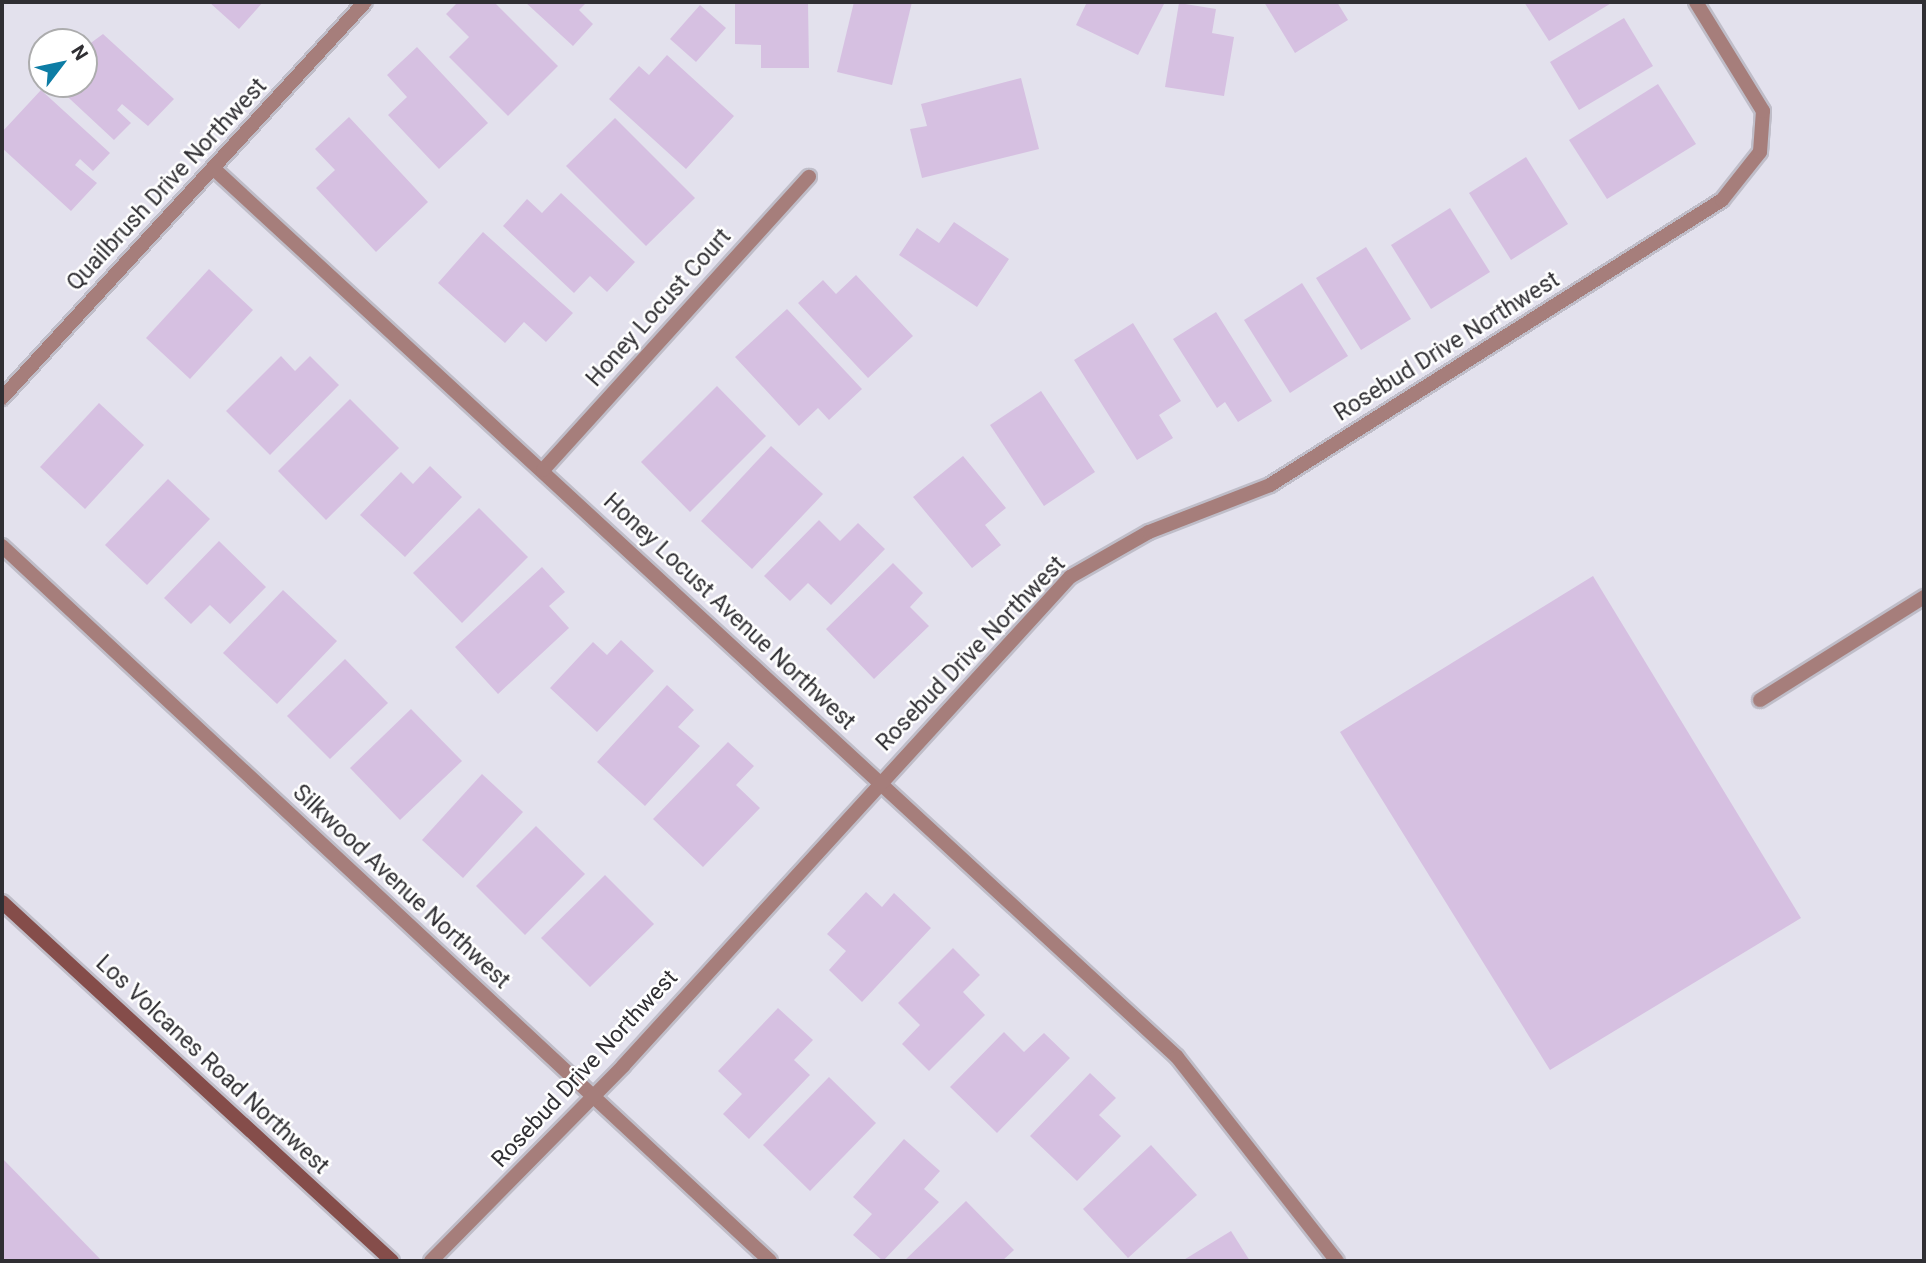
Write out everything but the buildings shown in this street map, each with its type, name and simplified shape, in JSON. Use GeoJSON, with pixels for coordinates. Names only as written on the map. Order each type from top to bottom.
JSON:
{"type":"FeatureCollection","features":[{"type":"Feature","properties":{"kind":"street","name":"Quailbrush Drive Northwest"},"geometry":{"type":"LineString","coordinates":[[2,398],[365,2]]}},
{"type":"Feature","properties":{"kind":"street","name":"Rosebud Drive Northwest"},"geometry":{"type":"LineString","coordinates":[[430,1261],[594,1096],[878,782],[1070,577],[1149,532],[1270,485],[1722,200],[1760,152],[1763,111],[1696,2]]}},
{"type":"Feature","properties":{"kind":"street","name":"Honey Locust Avenue Northwest"},"geometry":{"type":"LineString","coordinates":[[213,169],[543,470],[1177,1057],[1336,1261]]}},
{"type":"Feature","properties":{"kind":"street","name":"Honey Locust Court"},"geometry":{"type":"LineString","coordinates":[[543,470],[809,177]]}},
{"type":"Feature","properties":{"kind":"street","name":"Silkwood Avenue Northwest"},"geometry":{"type":"LineString","coordinates":[[2,545],[770,1261]]}},
{"type":"Feature","properties":{"kind":"street"},"geometry":{"type":"LineString","coordinates":[[1760,700],[1924,597]]}},
{"type":"Feature","properties":{"kind":"street","name":"Los Volcanes Road Northwest"},"geometry":{"type":"LineString","coordinates":[[2,902],[384,1258]]}}]}
